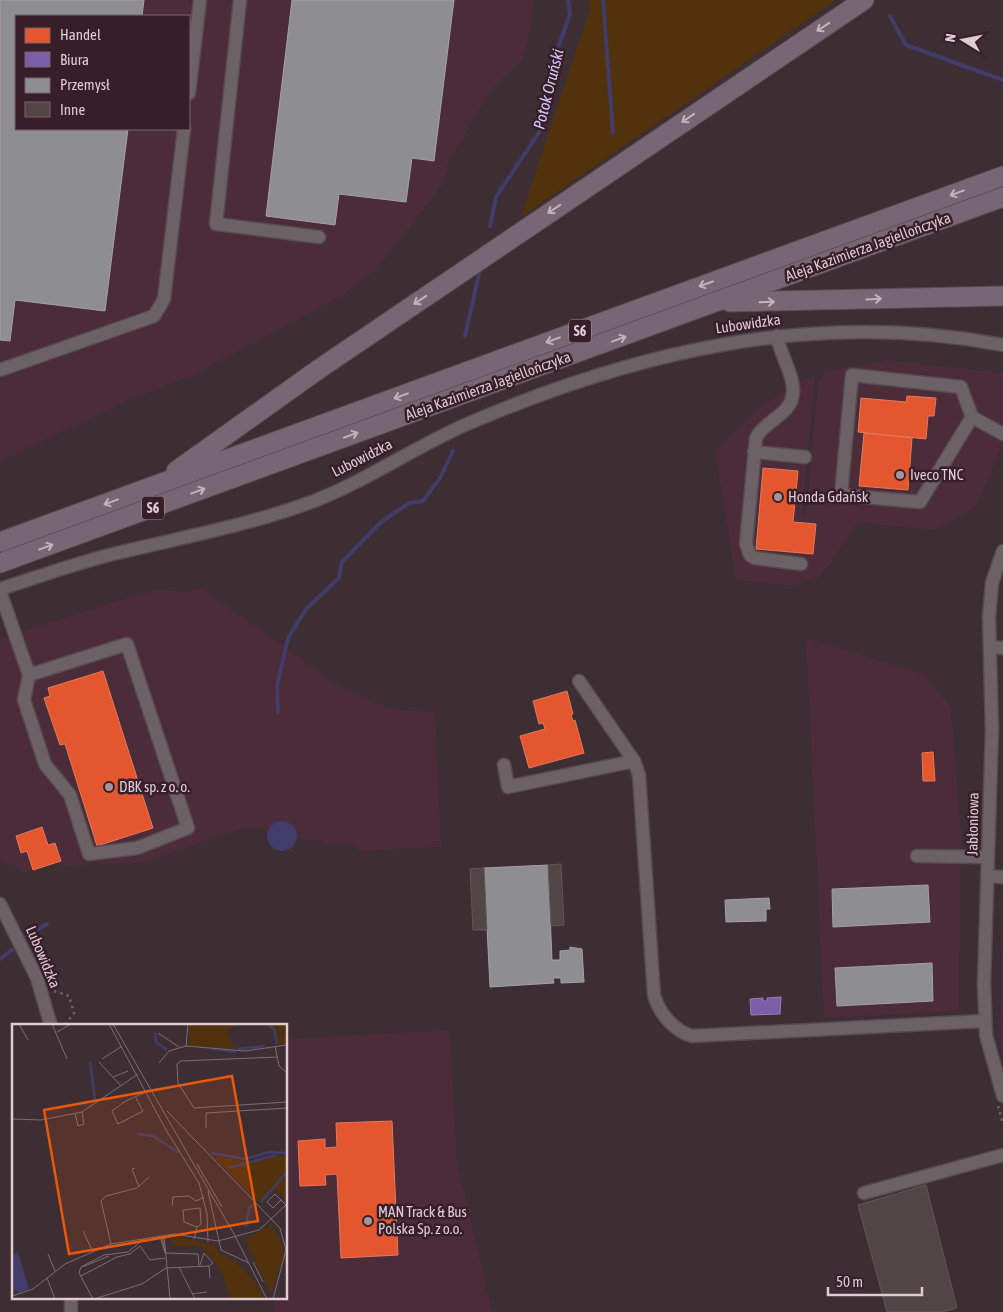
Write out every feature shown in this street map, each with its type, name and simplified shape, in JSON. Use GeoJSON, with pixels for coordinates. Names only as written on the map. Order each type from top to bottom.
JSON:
{"type":"FeatureCollection","features":[{"type":"Feature","properties":{"kind":"highway"},"geometry":{"type":"LineString","coordinates":[[156,486],[319,368],[864,0]]}},
{"type":"Feature","properties":{"kind":"highway","name":"Aleja Kazimierza Jagiellończyka"},"geometry":{"type":"LineString","coordinates":[[0,542],[1003,176]]}},
{"type":"Feature","properties":{"kind":"highway","name":"Aleja Kazimierza Jagiellończyka"},"geometry":{"type":"LineString","coordinates":[[0,563],[813,268],[1003,197]]}},
{"type":"Feature","properties":{"kind":"highway"},"geometry":{"type":"LineString","coordinates":[[719,302],[1003,296]]}},
{"type":"Feature","properties":{"kind":"street"},"geometry":{"type":"LineString","coordinates":[[190,84],[200,0]]}},
{"type":"Feature","properties":{"kind":"street"},"geometry":{"type":"LineString","coordinates":[[240,0],[216,224],[319,237]]}},
{"type":"Feature","properties":{"kind":"street"},"geometry":{"type":"LineString","coordinates":[[0,370],[154,316],[164,299],[184,130]]}},
{"type":"Feature","properties":{"kind":"street"},"geometry":{"type":"LineString","coordinates":[[747,291],[806,248]]}},
{"type":"Feature","properties":{"kind":"street"},"geometry":{"type":"LineString","coordinates":[[740,272],[813,268]]}},
{"type":"Feature","properties":{"kind":"street","name":"Lubowidzka"},"geometry":{"type":"LineString","coordinates":[[0,590],[123,551],[183,539],[281,513],[369,475],[412,451],[466,425],[523,401],[614,370],[680,352],[748,339],[777,336],[896,332],[939,334],[1003,345]]}},
{"type":"Feature","properties":{"kind":"street"},"geometry":{"type":"LineString","coordinates":[[777,336],[792,382],[793,395],[786,410],[757,435],[746,544],[750,555],[755,558],[801,564]]}},
{"type":"Feature","properties":{"kind":"street"},"geometry":{"type":"LineString","coordinates":[[972,417],[920,502],[841,495],[852,375],[961,387],[972,417],[1003,434]]}},
{"type":"Feature","properties":{"kind":"street"},"geometry":{"type":"LineString","coordinates":[[754,452],[805,457]]}},
{"type":"Feature","properties":{"kind":"street","name":"Jabłoniowa"},"geometry":{"type":"LineString","coordinates":[[1003,552],[992,583],[989,617],[990,647],[997,662],[997,677],[990,792],[984,983],[986,1035],[1003,1096]]}},
{"type":"Feature","properties":{"kind":"street"},"geometry":{"type":"LineString","coordinates":[[0,590],[28,675],[24,700],[42,755],[46,764],[70,795],[89,854],[137,848],[188,828],[127,644],[28,675]]}},
{"type":"Feature","properties":{"kind":"street"},"geometry":{"type":"LineString","coordinates":[[990,647],[1003,648]]}},
{"type":"Feature","properties":{"kind":"street"},"geometry":{"type":"LineString","coordinates":[[579,681],[634,761],[639,776],[654,995],[658,1007],[681,1033],[692,1036],[984,1021]]}},
{"type":"Feature","properties":{"kind":"street"},"geometry":{"type":"LineString","coordinates":[[504,766],[508,787],[634,761]]}},
{"type":"Feature","properties":{"kind":"street"},"geometry":{"type":"LineString","coordinates":[[990,792],[1003,794]]}},
{"type":"Feature","properties":{"kind":"street"},"geometry":{"type":"LineString","coordinates":[[917,856],[988,858]]}},
{"type":"Feature","properties":{"kind":"street"},"geometry":{"type":"LineString","coordinates":[[988,876],[1003,877]]}},
{"type":"Feature","properties":{"kind":"street","name":"Lubowidzka"},"geometry":{"type":"LineString","coordinates":[[0,904],[37,978],[50,1024]]}},
{"type":"Feature","properties":{"kind":"street"},"geometry":{"type":"LineString","coordinates":[[864,1193],[1003,1155]]}},
{"type":"Feature","properties":{"kind":"path"},"geometry":{"type":"LineString","coordinates":[[66,1024],[74,1013],[69,996]]}},
{"type":"Feature","properties":{"kind":"shaded area"},"geometry":{"type":"Polygon","coordinates":[[[0,0],[533,0],[533,13],[523,58],[489,93],[448,163],[443,184],[377,269],[341,296],[191,376],[131,399],[0,461],[0,0]]]}},
{"type":"Feature","properties":{"kind":"shaded area"},"geometry":{"type":"Polygon","coordinates":[[[589,0],[836,0],[521,217],[590,9],[589,0]]]}},
{"type":"Feature","properties":{"kind":"shaded area","name":"Iveco TNC"},"geometry":{"type":"Polygon","coordinates":[[[887,360],[1003,373],[1003,444],[976,506],[936,530],[858,523],[821,576],[793,586],[736,580],[715,450],[760,407],[798,382],[815,376],[802,514],[806,515],[818,382],[826,372],[887,360]]]}},
{"type":"Feature","properties":{"kind":"shaded area"},"geometry":{"type":"Polygon","coordinates":[[[206,588],[207,592],[342,688],[386,707],[435,712],[441,847],[360,851],[350,843],[325,843],[319,839],[297,839],[290,849],[278,851],[269,844],[266,829],[239,829],[146,862],[60,866],[58,862],[21,873],[15,866],[5,863],[0,855],[0,638],[158,589],[186,592],[206,588]]]}},
{"type":"Feature","properties":{"kind":"shaded area"},"geometry":{"type":"Polygon","coordinates":[[[806,638],[923,674],[951,707],[961,832],[959,1011],[824,1018],[806,638]]]}},
{"type":"Feature","properties":{"kind":"shaded area"},"geometry":{"type":"Polygon","coordinates":[[[282,821],[293,825],[297,836],[293,847],[282,851],[271,847],[267,836],[271,825],[282,821]]]}},
{"type":"Feature","properties":{"kind":"shaded area"},"geometry":{"type":"Polygon","coordinates":[[[1003,904],[1003,1058],[1000,1045],[1003,904]]]}},
{"type":"Feature","properties":{"kind":"shaded area"},"geometry":{"type":"Polygon","coordinates":[[[450,1030],[457,1163],[492,1312],[275,1312],[274,1300],[288,1300],[288,1039],[450,1030]]]}},
{"type":"Feature","properties":{"kind":"building: Handel"},"geometry":{"type":"Polygon","coordinates":[[[907,396],[936,398],[934,416],[928,416],[926,439],[858,432],[861,398],[906,402],[907,396]]]}},
{"type":"Feature","properties":{"kind":"building: Handel"},"geometry":{"type":"Polygon","coordinates":[[[864,433],[912,438],[908,490],[859,486],[864,433]]]}},
{"type":"Feature","properties":{"kind":"building: Handel","name":"Honda Gdańsk"},"geometry":{"type":"Polygon","coordinates":[[[763,468],[798,471],[793,522],[816,524],[813,554],[756,549],[763,468]]]}},
{"type":"Feature","properties":{"kind":"building: Handel","name":"DBK sp. z o. o."},"geometry":{"type":"Polygon","coordinates":[[[103,671],[153,828],[97,846],[65,744],[60,745],[44,698],[50,696],[48,688],[103,671]]]}},
{"type":"Feature","properties":{"kind":"building: Handel"},"geometry":{"type":"Polygon","coordinates":[[[567,691],[573,714],[571,715],[573,721],[575,720],[584,753],[529,768],[520,736],[545,729],[543,723],[539,724],[533,701],[567,691]]]}},
{"type":"Feature","properties":{"kind":"building: Handel"},"geometry":{"type":"Polygon","coordinates":[[[933,752],[935,781],[923,781],[922,753],[933,752]]]}},
{"type":"Feature","properties":{"kind":"building: Handel"},"geometry":{"type":"Polygon","coordinates":[[[42,827],[48,845],[55,843],[61,861],[33,870],[27,851],[21,853],[16,836],[42,827]]]}},
{"type":"Feature","properties":{"kind":"building: Handel","name":"MAN Track & Bus Polska Sp. z o.o."},"geometry":{"type":"Polygon","coordinates":[[[392,1121],[398,1255],[341,1258],[337,1174],[325,1175],[326,1185],[300,1186],[298,1141],[325,1139],[325,1148],[337,1147],[336,1123],[392,1121]]]}},
{"type":"Feature","properties":{"kind":"building: Biura"},"geometry":{"type":"Polygon","coordinates":[[[781,997],[780,1014],[751,1015],[750,999],[763,998],[763,1001],[767,1001],[767,998],[781,997]]]}},
{"type":"Feature","properties":{"kind":"building: Przemysł"},"geometry":{"type":"Polygon","coordinates":[[[0,0],[144,0],[142,15],[15,15],[15,130],[128,130],[105,311],[15,300],[10,341],[0,340],[0,0]]]}},
{"type":"Feature","properties":{"kind":"building: Przemysł"},"geometry":{"type":"Polygon","coordinates":[[[292,0],[454,0],[434,161],[412,158],[406,202],[339,194],[335,225],[266,216],[292,0]]]}},
{"type":"Feature","properties":{"kind":"building: Przemysł"},"geometry":{"type":"Polygon","coordinates":[[[548,865],[552,960],[560,960],[560,951],[570,950],[570,947],[582,949],[584,982],[561,983],[561,978],[553,978],[554,983],[490,987],[484,868],[548,865]]]}},
{"type":"Feature","properties":{"kind":"building: Przemysł"},"geometry":{"type":"Polygon","coordinates":[[[928,885],[930,922],[833,927],[832,889],[928,885]]]}},
{"type":"Feature","properties":{"kind":"building: Przemysł"},"geometry":{"type":"Polygon","coordinates":[[[769,898],[770,909],[766,909],[766,921],[726,922],[725,900],[769,898]]]}},
{"type":"Feature","properties":{"kind":"building: Przemysł"},"geometry":{"type":"Polygon","coordinates":[[[932,963],[933,1001],[837,1006],[835,968],[932,963]]]}},
{"type":"Feature","properties":{"kind":"building: Inne"},"geometry":{"type":"Polygon","coordinates":[[[561,864],[564,925],[551,926],[548,865],[561,864]]]}},
{"type":"Feature","properties":{"kind":"building: Inne"},"geometry":{"type":"Polygon","coordinates":[[[484,868],[487,930],[473,930],[470,869],[484,868]]]}},
{"type":"Feature","properties":{"kind":"building: Inne"},"geometry":{"type":"Polygon","coordinates":[[[926,1185],[957,1308],[941,1312],[887,1312],[858,1205],[926,1185]]]}},
{"type":"Feature","properties":{"kind":"waterway","name":"Potok Oruński"},"geometry":{"type":"LineString","coordinates":[[490,226],[496,197],[540,131],[552,65],[570,14],[568,0]]}},
{"type":"Feature","properties":{"kind":"waterway"},"geometry":{"type":"LineString","coordinates":[[603,0],[613,133]]}},
{"type":"Feature","properties":{"kind":"waterway"},"geometry":{"type":"LineString","coordinates":[[890,16],[906,45],[1003,80]]}},
{"type":"Feature","properties":{"kind":"waterway","name":"Potok Oruński"},"geometry":{"type":"LineString","coordinates":[[465,336],[479,274]]}},
{"type":"Feature","properties":{"kind":"waterway","name":"Potok Oruński"},"geometry":{"type":"LineString","coordinates":[[278,712],[277,686],[288,638],[306,609],[339,578],[342,562],[380,523],[409,503],[423,501],[440,478],[453,451]]}},
{"type":"Feature","properties":{"kind":"waterway","name":"Potok Oruński"},"geometry":{"type":"LineString","coordinates":[[27,936],[47,924]]}},
{"type":"Feature","properties":{"kind":"waterway","name":"Potok Oruński"},"geometry":{"type":"LineString","coordinates":[[0,959],[12,950]]}},
{"type":"Feature","properties":{"kind":"place","name":"Iveco TNC"},"geometry":{"type":"Point","coordinates":[900,475]}},
{"type":"Feature","properties":{"kind":"place","name":"Honda Gdańsk"},"geometry":{"type":"Point","coordinates":[778,497]}},
{"type":"Feature","properties":{"kind":"place","name":"DBK sp. z o. o."},"geometry":{"type":"Point","coordinates":[109,787]}},
{"type":"Feature","properties":{"kind":"place","name":"MAN Track & Bus Polska Sp. z o.o."},"geometry":{"type":"Point","coordinates":[368,1221]}}]}
